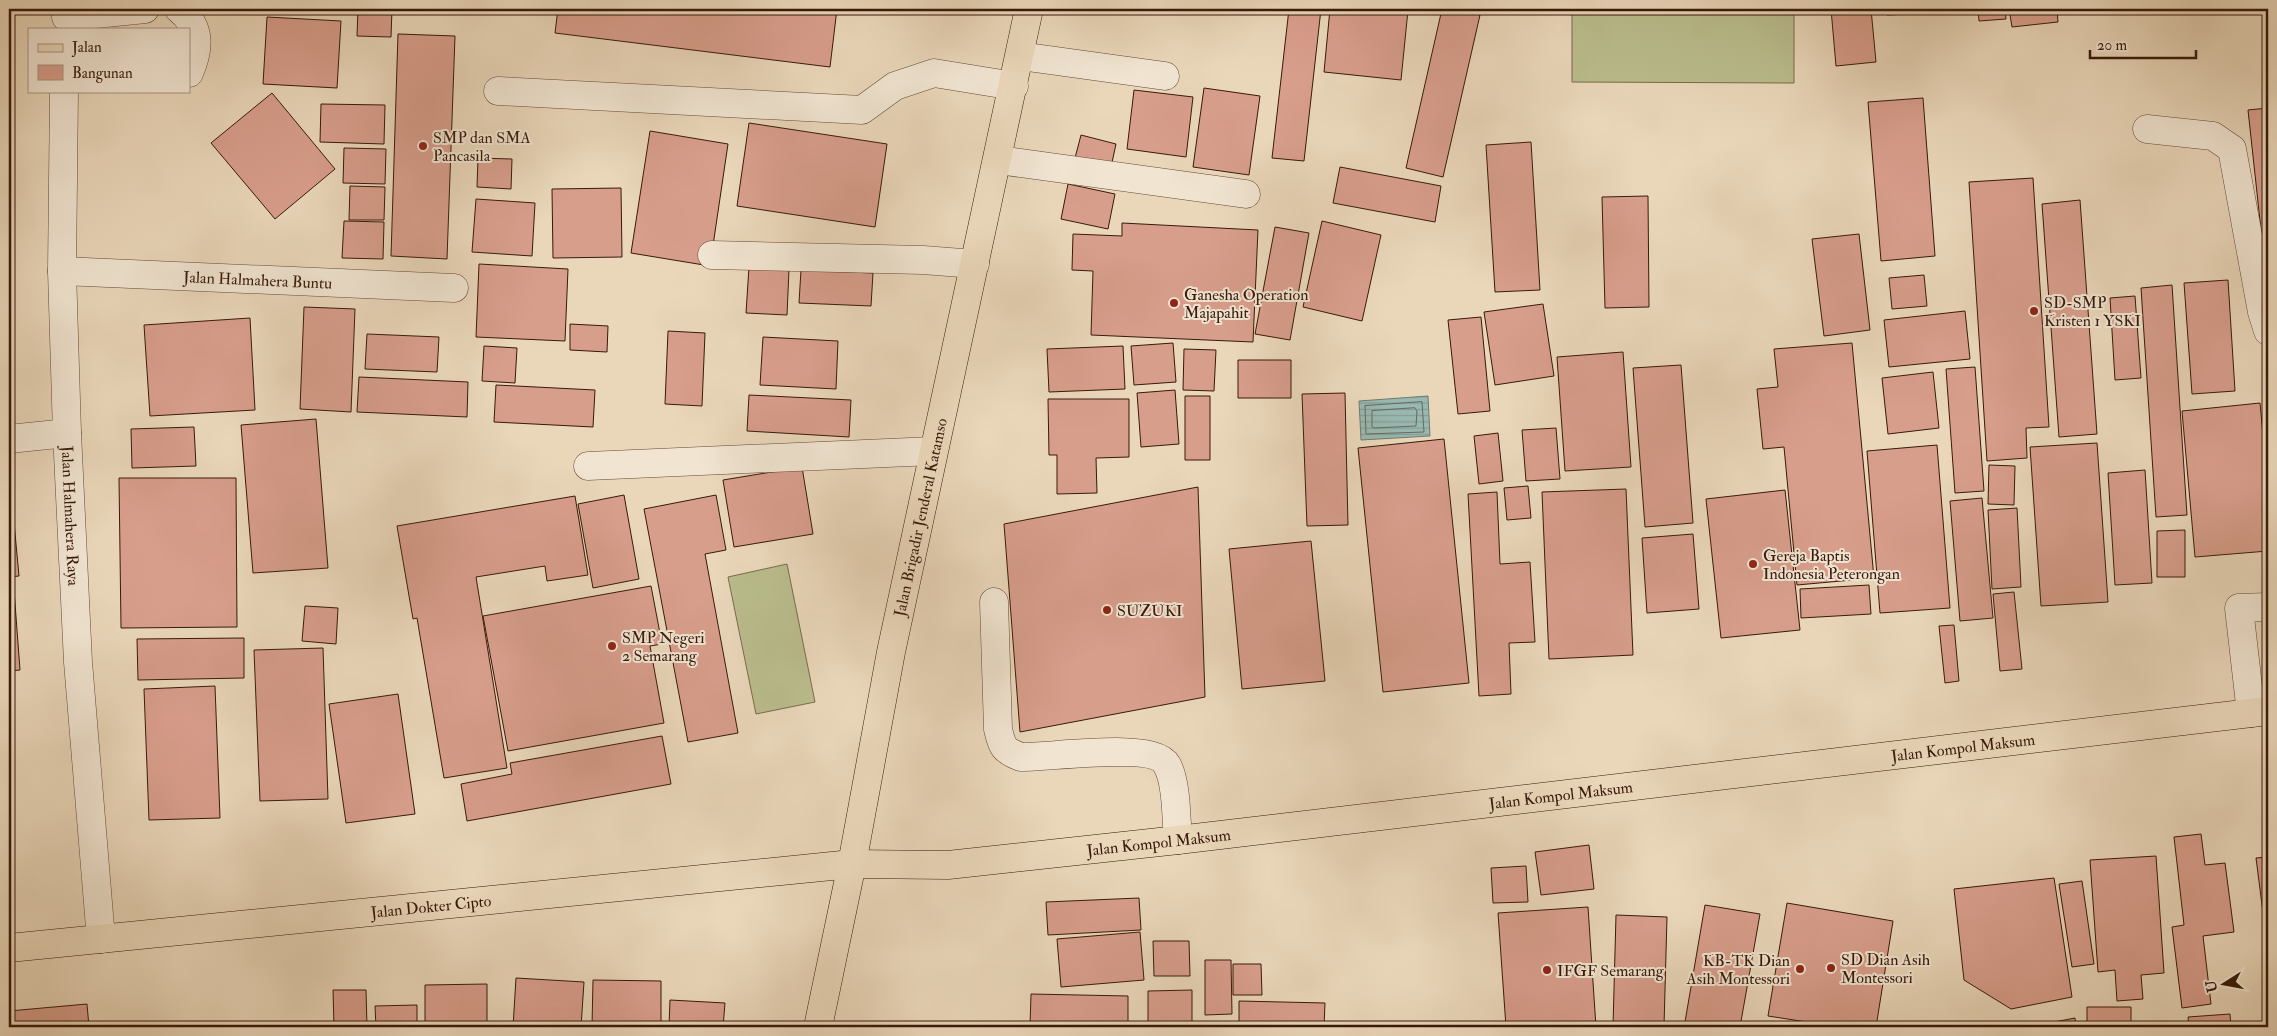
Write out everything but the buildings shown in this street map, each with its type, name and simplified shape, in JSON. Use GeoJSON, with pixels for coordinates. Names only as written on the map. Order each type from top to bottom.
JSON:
{"type":"FeatureCollection","features":[{"type":"Feature","properties":{"kind":"main road","name":"Jalan Brigadir Jenderal Katamso"},"geometry":{"type":"LineString","coordinates":[[818,1027],[852,864],[891,652],[1029,9]]}},
{"type":"Feature","properties":{"kind":"main road","name":"Jalan Kompol Maksum"},"geometry":{"type":"LineString","coordinates":[[852,864],[948,865],[1178,840],[2260,712]]}},
{"type":"Feature","properties":{"kind":"main road","name":"Jalan Dokter Cipto"},"geometry":{"type":"LineString","coordinates":[[9,948],[852,864]]}},
{"type":"Feature","properties":{"kind":"street"},"geometry":{"type":"LineString","coordinates":[[66,18],[145,9]]}},
{"type":"Feature","properties":{"kind":"street"},"geometry":{"type":"LineString","coordinates":[[179,9],[191,18],[198,48],[190,70]]}},
{"type":"Feature","properties":{"kind":"street"},"geometry":{"type":"LineString","coordinates":[[1020,56],[1165,76]]}},
{"type":"Feature","properties":{"kind":"street"},"geometry":{"type":"LineString","coordinates":[[498,90],[862,110],[895,86],[934,73],[1014,86]]}},
{"type":"Feature","properties":{"kind":"street","name":"Jalan Halmahera Raya"},"geometry":{"type":"LineString","coordinates":[[64,92],[62,271],[67,433],[78,662],[101,939]]}},
{"type":"Feature","properties":{"kind":"street"},"geometry":{"type":"LineString","coordinates":[[2147,129],[2213,136],[2232,149],[2262,312],[2268,331]]}},
{"type":"Feature","properties":{"kind":"street"},"geometry":{"type":"LineString","coordinates":[[998,160],[1246,194]]}},
{"type":"Feature","properties":{"kind":"street"},"geometry":{"type":"LineString","coordinates":[[712,256],[923,260],[975,264]]}},
{"type":"Feature","properties":{"kind":"street","name":"Jalan Halmahera Buntu"},"geometry":{"type":"LineString","coordinates":[[62,271],[454,288]]}},
{"type":"Feature","properties":{"kind":"street"},"geometry":{"type":"LineString","coordinates":[[9,439],[67,433]]}},
{"type":"Feature","properties":{"kind":"street"},"geometry":{"type":"LineString","coordinates":[[588,466],[934,451]]}},
{"type":"Feature","properties":{"kind":"street"},"geometry":{"type":"LineString","coordinates":[[994,602],[998,729],[1002,745],[1009,752],[1021,757],[1115,752],[1140,752],[1154,755],[1166,764],[1175,798],[1178,840]]}},
{"type":"Feature","properties":{"kind":"street"},"geometry":{"type":"LineString","coordinates":[[2260,712],[2239,608],[2268,607]]}},
{"type":"Feature","properties":{"kind":"green space"},"geometry":{"type":"Polygon","coordinates":[[[1572,9],[1794,9],[1794,83],[1572,82],[1572,9]]]}},
{"type":"Feature","properties":{"kind":"green space"},"geometry":{"type":"Polygon","coordinates":[[[787,564],[815,702],[756,714],[728,577],[787,564]]]}},
{"type":"Feature","properties":{"kind":"water"},"geometry":{"type":"Polygon","coordinates":[[[1428,396],[1430,436],[1361,440],[1359,401],[1428,396]]]}},
{"type":"Feature","properties":{"kind":"place","name":"SMP dan SMA Pancasila"},"geometry":{"type":"Point","coordinates":[423,146]}},
{"type":"Feature","properties":{"kind":"place","name":"Ganesha Operation Majapahit"},"geometry":{"type":"Point","coordinates":[1174,303]}},
{"type":"Feature","properties":{"kind":"place","name":"SD-SMP Kristen 1 YSKI"},"geometry":{"type":"Point","coordinates":[2034,311]}},
{"type":"Feature","properties":{"kind":"place","name":"Gereja Baptis Indonesia Peterongan"},"geometry":{"type":"Point","coordinates":[1753,564]}},
{"type":"Feature","properties":{"kind":"place","name":"SUZUKI"},"geometry":{"type":"Point","coordinates":[1107,610]}},
{"type":"Feature","properties":{"kind":"place","name":"SMP Negeri 2 Semarang"},"geometry":{"type":"Point","coordinates":[612,646]}},
{"type":"Feature","properties":{"kind":"place","name":"SD Dian Asih Montessori"},"geometry":{"type":"Point","coordinates":[1831,968]}},
{"type":"Feature","properties":{"kind":"place","name":"KB-TK Dian Asih Montessori"},"geometry":{"type":"Point","coordinates":[1800,969]}},
{"type":"Feature","properties":{"kind":"place","name":"IFGF Semarang"},"geometry":{"type":"Point","coordinates":[1547,970]}}]}
